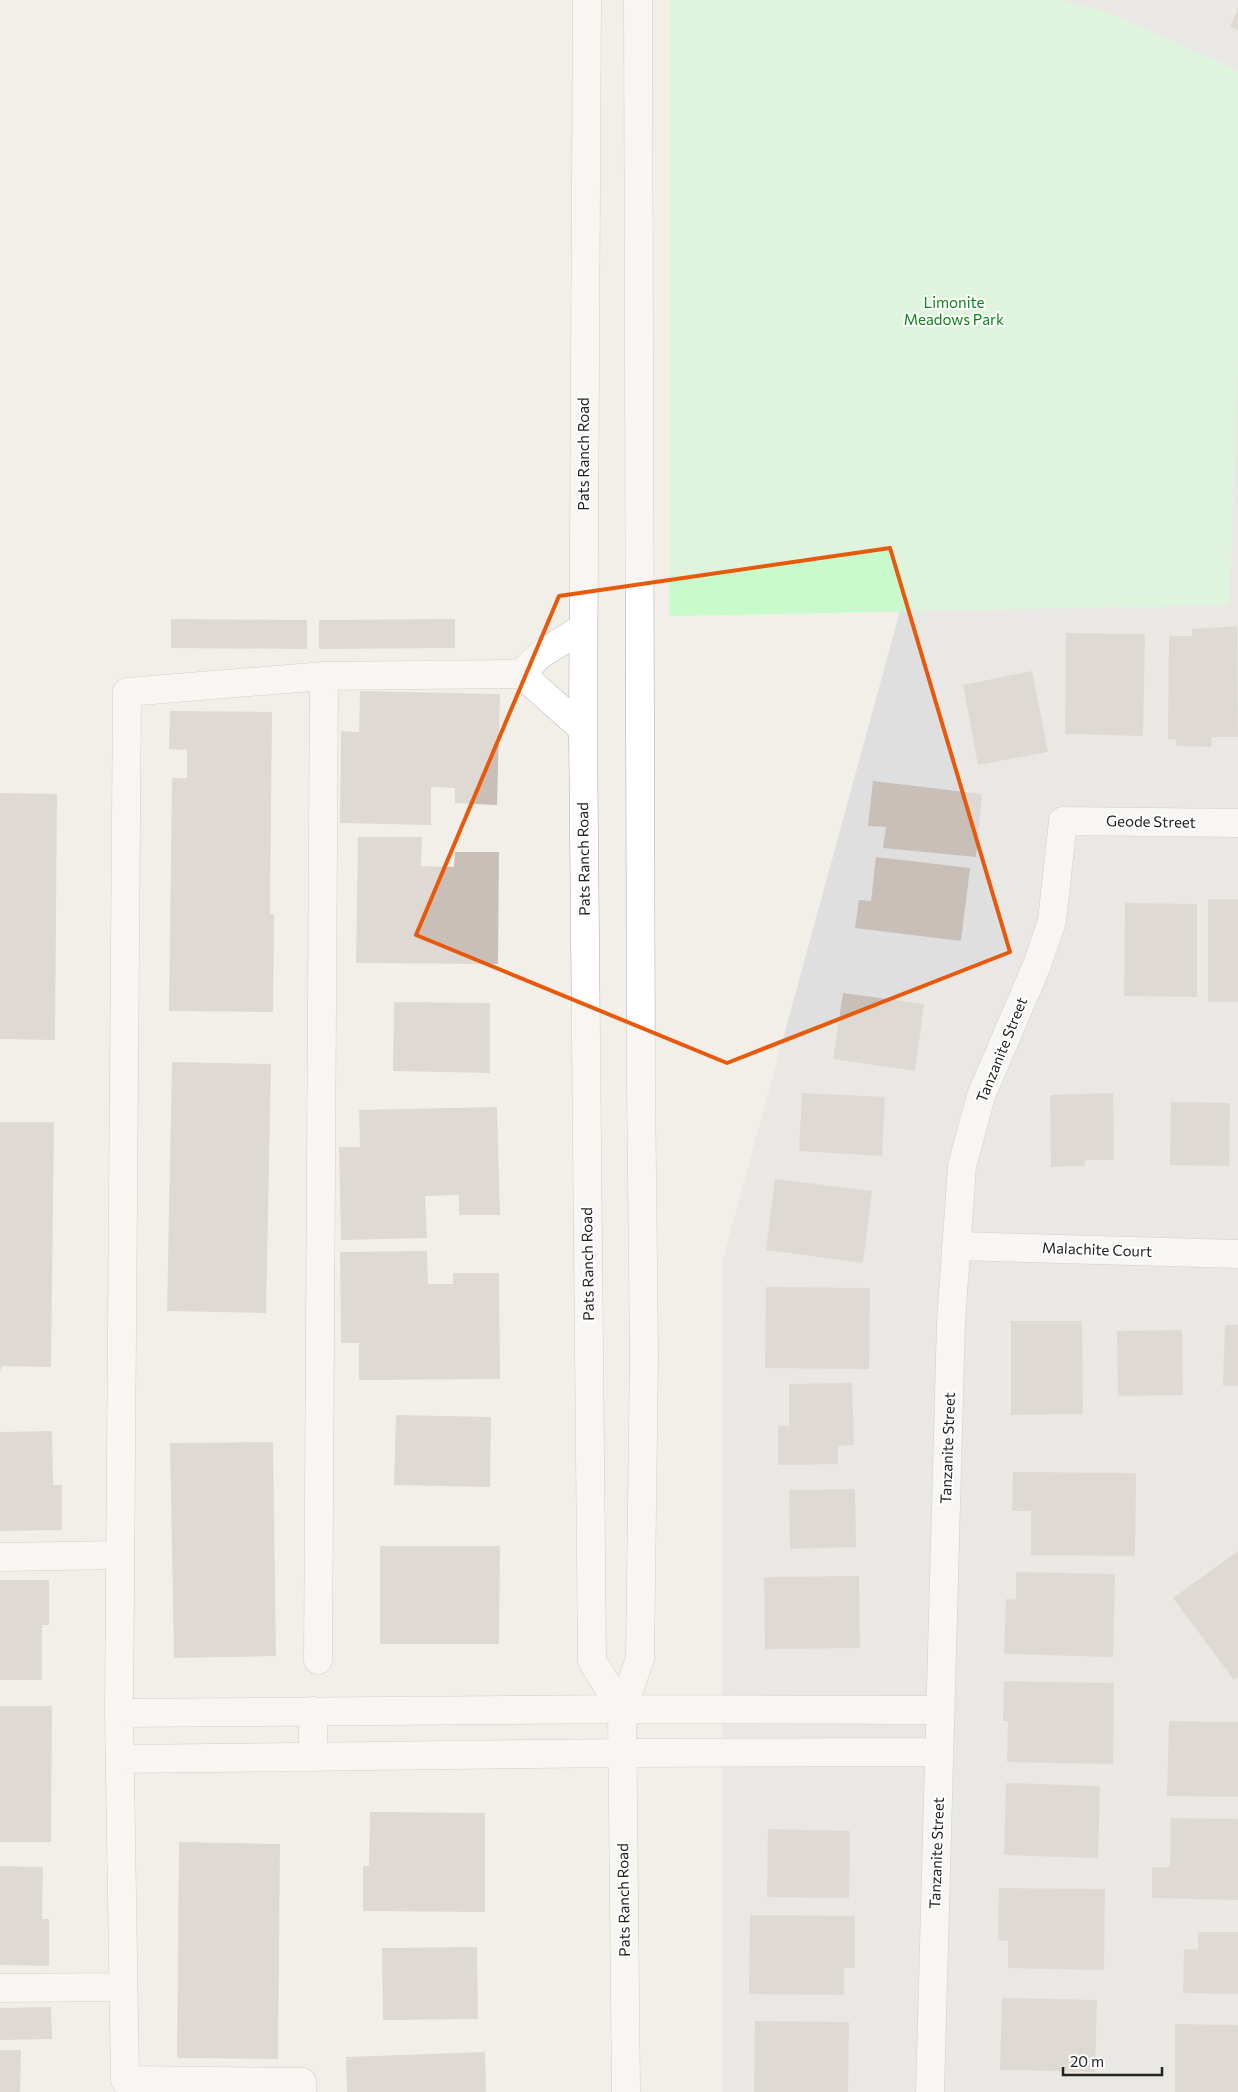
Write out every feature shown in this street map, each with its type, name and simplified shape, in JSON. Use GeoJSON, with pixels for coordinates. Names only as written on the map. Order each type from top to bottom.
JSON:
{"type":"FeatureCollection","features":[{"type":"Feature","properties":{"kind":"street","name":"Pats Ranch Road"},"geometry":{"type":"LineString","coordinates":[[587,0],[583,729],[592,1661],[622,1709]]}},
{"type":"Feature","properties":{"kind":"street","name":"Pats Ranch Road"},"geometry":{"type":"LineString","coordinates":[[626,2092],[622,1709],[640,1659],[643,1385],[638,0]]}},
{"type":"Feature","properties":{"kind":"street"},"geometry":{"type":"LineString","coordinates":[[521,674],[541,654],[583,628]]}},
{"type":"Feature","properties":{"kind":"street"},"geometry":{"type":"LineString","coordinates":[[302,2092],[302,2082],[125,2080],[119,1712],[127,692],[324,676],[521,674],[583,729]]}},
{"type":"Feature","properties":{"kind":"street"},"geometry":{"type":"LineString","coordinates":[[318,1660],[324,676]]}},
{"type":"Feature","properties":{"kind":"street","name":"Geode Street"},"geometry":{"type":"LineString","coordinates":[[1063,821],[1238,823]]}},
{"type":"Feature","properties":{"kind":"street","name":"Tanzanite Street"},"geometry":{"type":"LineString","coordinates":[[930,2092],[951,1322],[962,1166],[981,1096],[1037,965],[1052,921],[1063,821]]}},
{"type":"Feature","properties":{"kind":"street","name":"Malachite Court"},"geometry":{"type":"LineString","coordinates":[[956,1246],[1238,1254]]}},
{"type":"Feature","properties":{"kind":"street"},"geometry":{"type":"LineString","coordinates":[[0,1557],[120,1555]]}},
{"type":"Feature","properties":{"kind":"street"},"geometry":{"type":"LineString","coordinates":[[119,1712],[622,1709],[941,1710]]}},
{"type":"Feature","properties":{"kind":"street"},"geometry":{"type":"LineString","coordinates":[[313,1712],[313,1757]]}},
{"type":"Feature","properties":{"kind":"street"},"geometry":{"type":"LineString","coordinates":[[120,1759],[623,1753],[939,1752]]}},
{"type":"Feature","properties":{"kind":"street"},"geometry":{"type":"LineString","coordinates":[[0,1988],[123,1987]]}},
{"type":"Feature","properties":{"kind":"highlighted area"},"geometry":{"type":"Polygon","coordinates":[[[890,548],[1010,952],[727,1063],[416,935],[559,596],[890,548]]]}},
{"type":"Feature","properties":{"kind":"shaded area"},"geometry":{"type":"Polygon","coordinates":[[[1061,0],[1238,0],[1238,71],[1111,14],[1061,0]]]}},
{"type":"Feature","properties":{"kind":"shaded area"},"geometry":{"type":"Polygon","coordinates":[[[1238,355],[1238,2092],[722,2092],[722,1262],[900,611],[1229,605],[1238,355]]]}},
{"type":"Feature","properties":{"kind":"green space","name":"Limonite Meadows Park"},"geometry":{"type":"Polygon","coordinates":[[[669,0],[1061,0],[1111,14],[1238,71],[1238,355],[1229,605],[669,616],[669,0]]]}},
{"type":"Feature","properties":{"kind":"building"},"geometry":{"type":"Polygon","coordinates":[[[1238,9],[1238,30],[1230,27],[1238,9]]]}},
{"type":"Feature","properties":{"kind":"building"},"geometry":{"type":"Polygon","coordinates":[[[171,619],[307,620],[307,649],[171,648],[171,619]]]}},
{"type":"Feature","properties":{"kind":"building"},"geometry":{"type":"Polygon","coordinates":[[[455,619],[455,648],[319,649],[319,620],[455,619]]]}},
{"type":"Feature","properties":{"kind":"building"},"geometry":{"type":"Polygon","coordinates":[[[1237,626],[1238,737],[1212,737],[1211,747],[1177,746],[1175,739],[1168,739],[1169,636],[1192,636],[1192,629],[1237,626]]]}},
{"type":"Feature","properties":{"kind":"building"},"geometry":{"type":"Polygon","coordinates":[[[1066,633],[1145,634],[1143,736],[1065,734],[1066,633]]]}},
{"type":"Feature","properties":{"kind":"building"},"geometry":{"type":"Polygon","coordinates":[[[1032,671],[1048,752],[978,765],[963,685],[1032,671]]]}},
{"type":"Feature","properties":{"kind":"building"},"geometry":{"type":"Polygon","coordinates":[[[360,691],[500,694],[497,805],[455,803],[455,788],[431,787],[431,825],[340,823],[341,731],[359,732],[360,691]]]}},
{"type":"Feature","properties":{"kind":"building"},"geometry":{"type":"Polygon","coordinates":[[[170,711],[272,712],[270,914],[274,914],[273,1012],[169,1011],[172,778],[187,778],[187,750],[169,749],[170,711]]]}},
{"type":"Feature","properties":{"kind":"building"},"geometry":{"type":"Polygon","coordinates":[[[873,781],[982,794],[976,857],[883,848],[886,827],[868,826],[873,781]]]}},
{"type":"Feature","properties":{"kind":"building"},"geometry":{"type":"Polygon","coordinates":[[[0,793],[57,794],[55,1040],[0,1039],[0,793]]]}},
{"type":"Feature","properties":{"kind":"building"},"geometry":{"type":"Polygon","coordinates":[[[358,837],[422,837],[421,866],[454,867],[455,852],[499,852],[498,964],[356,963],[358,837]]]}},
{"type":"Feature","properties":{"kind":"building"},"geometry":{"type":"Polygon","coordinates":[[[876,857],[970,868],[961,941],[855,928],[859,900],[871,901],[876,857]]]}},
{"type":"Feature","properties":{"kind":"building"},"geometry":{"type":"Polygon","coordinates":[[[1208,899],[1238,899],[1238,1002],[1208,1002],[1208,899]]]}},
{"type":"Feature","properties":{"kind":"building"},"geometry":{"type":"Polygon","coordinates":[[[1125,903],[1197,904],[1197,997],[1124,996],[1125,903]]]}},
{"type":"Feature","properties":{"kind":"building"},"geometry":{"type":"Polygon","coordinates":[[[843,993],[924,1004],[915,1071],[833,1059],[843,993]]]}},
{"type":"Feature","properties":{"kind":"building"},"geometry":{"type":"Polygon","coordinates":[[[394,1002],[490,1003],[490,1073],[393,1071],[394,1002]]]}},
{"type":"Feature","properties":{"kind":"building"},"geometry":{"type":"Polygon","coordinates":[[[172,1062],[271,1064],[266,1313],[167,1311],[172,1062]]]}},
{"type":"Feature","properties":{"kind":"building"},"geometry":{"type":"Polygon","coordinates":[[[802,1093],[885,1097],[882,1156],[799,1151],[802,1093]]]}},
{"type":"Feature","properties":{"kind":"building"},"geometry":{"type":"Polygon","coordinates":[[[1113,1093],[1114,1160],[1085,1160],[1085,1166],[1051,1167],[1050,1095],[1113,1093]]]}},
{"type":"Feature","properties":{"kind":"building"},"geometry":{"type":"Polygon","coordinates":[[[1171,1102],[1230,1103],[1229,1166],[1170,1165],[1171,1102]]]}},
{"type":"Feature","properties":{"kind":"building"},"geometry":{"type":"Polygon","coordinates":[[[497,1107],[500,1215],[459,1215],[459,1195],[425,1196],[427,1238],[341,1240],[339,1147],[360,1147],[359,1110],[497,1107]]]}},
{"type":"Feature","properties":{"kind":"building"},"geometry":{"type":"Polygon","coordinates":[[[0,1122],[54,1122],[51,1367],[2,1366],[0,1371],[0,1122]]]}},
{"type":"Feature","properties":{"kind":"building"},"geometry":{"type":"Polygon","coordinates":[[[775,1179],[872,1191],[863,1263],[766,1250],[775,1179]]]}},
{"type":"Feature","properties":{"kind":"building"},"geometry":{"type":"Polygon","coordinates":[[[427,1251],[428,1284],[453,1284],[453,1273],[499,1273],[500,1379],[359,1380],[359,1343],[341,1343],[340,1252],[427,1251]]]}},
{"type":"Feature","properties":{"kind":"building"},"geometry":{"type":"Polygon","coordinates":[[[766,1287],[870,1288],[869,1369],[765,1368],[766,1287]]]}},
{"type":"Feature","properties":{"kind":"building"},"geometry":{"type":"Polygon","coordinates":[[[1011,1321],[1082,1321],[1083,1414],[1011,1415],[1011,1321]]]}},
{"type":"Feature","properties":{"kind":"building"},"geometry":{"type":"Polygon","coordinates":[[[1225,1325],[1238,1325],[1238,1386],[1223,1386],[1225,1325]]]}},
{"type":"Feature","properties":{"kind":"building"},"geometry":{"type":"Polygon","coordinates":[[[1182,1330],[1183,1395],[1118,1396],[1117,1331],[1182,1330]]]}},
{"type":"Feature","properties":{"kind":"building"},"geometry":{"type":"Polygon","coordinates":[[[852,1383],[854,1445],[838,1446],[838,1464],[778,1465],[778,1426],[789,1426],[789,1384],[852,1383]]]}},
{"type":"Feature","properties":{"kind":"building"},"geometry":{"type":"Polygon","coordinates":[[[396,1415],[491,1417],[490,1487],[394,1485],[396,1415]]]}},
{"type":"Feature","properties":{"kind":"building"},"geometry":{"type":"Polygon","coordinates":[[[52,1431],[53,1485],[62,1485],[62,1530],[0,1531],[0,1432],[52,1431]]]}},
{"type":"Feature","properties":{"kind":"building"},"geometry":{"type":"Polygon","coordinates":[[[273,1442],[276,1656],[174,1658],[170,1443],[273,1442]]]}},
{"type":"Feature","properties":{"kind":"building"},"geometry":{"type":"Polygon","coordinates":[[[1013,1472],[1136,1473],[1135,1556],[1031,1555],[1031,1511],[1012,1511],[1013,1472]]]}},
{"type":"Feature","properties":{"kind":"building"},"geometry":{"type":"Polygon","coordinates":[[[855,1489],[856,1547],[790,1549],[789,1490],[855,1489]]]}},
{"type":"Feature","properties":{"kind":"building"},"geometry":{"type":"Polygon","coordinates":[[[380,1546],[500,1546],[499,1644],[380,1644],[380,1546]]]}},
{"type":"Feature","properties":{"kind":"building"},"geometry":{"type":"Polygon","coordinates":[[[1238,1551],[1238,1677],[1234,1680],[1173,1598],[1238,1551]]]}},
{"type":"Feature","properties":{"kind":"building"},"geometry":{"type":"Polygon","coordinates":[[[1016,1572],[1115,1574],[1113,1657],[1004,1654],[1006,1599],[1016,1600],[1016,1572]]]}},
{"type":"Feature","properties":{"kind":"building"},"geometry":{"type":"Polygon","coordinates":[[[859,1576],[860,1648],[765,1649],[764,1577],[859,1576]]]}},
{"type":"Feature","properties":{"kind":"building"},"geometry":{"type":"Polygon","coordinates":[[[0,1580],[49,1580],[49,1625],[42,1625],[42,1680],[0,1680],[0,1580]]]}},
{"type":"Feature","properties":{"kind":"building"},"geometry":{"type":"Polygon","coordinates":[[[1004,1681],[1114,1683],[1113,1764],[1007,1762],[1008,1721],[1003,1721],[1004,1681]]]}},
{"type":"Feature","properties":{"kind":"building"},"geometry":{"type":"Polygon","coordinates":[[[0,1706],[52,1706],[51,1842],[0,1842],[0,1706]]]}},
{"type":"Feature","properties":{"kind":"building"},"geometry":{"type":"Polygon","coordinates":[[[1169,1721],[1238,1722],[1238,1797],[1167,1796],[1169,1721]]]}},
{"type":"Feature","properties":{"kind":"building"},"geometry":{"type":"Polygon","coordinates":[[[1006,1783],[1100,1786],[1098,1858],[1004,1855],[1006,1783]]]}},
{"type":"Feature","properties":{"kind":"building"},"geometry":{"type":"Polygon","coordinates":[[[370,1812],[485,1813],[485,1912],[363,1911],[363,1866],[369,1866],[370,1812]]]}},
{"type":"Feature","properties":{"kind":"building"},"geometry":{"type":"Polygon","coordinates":[[[1171,1818],[1238,1819],[1238,1900],[1152,1898],[1152,1867],[1170,1867],[1171,1818]]]}},
{"type":"Feature","properties":{"kind":"building"},"geometry":{"type":"Polygon","coordinates":[[[768,1829],[850,1831],[849,1898],[767,1897],[768,1829]]]}},
{"type":"Feature","properties":{"kind":"building"},"geometry":{"type":"Polygon","coordinates":[[[179,1842],[280,1844],[278,2059],[177,2058],[179,1842]]]}},
{"type":"Feature","properties":{"kind":"building"},"geometry":{"type":"Polygon","coordinates":[[[0,1866],[43,1867],[42,1919],[49,1919],[49,1966],[0,1965],[0,1866]]]}},
{"type":"Feature","properties":{"kind":"building"},"geometry":{"type":"Polygon","coordinates":[[[999,1888],[1105,1889],[1104,1970],[1008,1968],[1008,1941],[998,1940],[999,1888]]]}},
{"type":"Feature","properties":{"kind":"building"},"geometry":{"type":"Polygon","coordinates":[[[750,1915],[855,1916],[855,1968],[844,1968],[844,1995],[749,1994],[750,1915]]]}},
{"type":"Feature","properties":{"kind":"building"},"geometry":{"type":"Polygon","coordinates":[[[1198,1932],[1238,1932],[1238,1994],[1183,1993],[1184,1949],[1198,1950],[1198,1932]]]}},
{"type":"Feature","properties":{"kind":"building"},"geometry":{"type":"Polygon","coordinates":[[[477,1947],[478,2019],[383,2020],[382,1948],[477,1947]]]}},
{"type":"Feature","properties":{"kind":"building"},"geometry":{"type":"Polygon","coordinates":[[[1002,1998],[1097,2000],[1095,2072],[1000,2070],[1002,1998]]]}},
{"type":"Feature","properties":{"kind":"building"},"geometry":{"type":"Polygon","coordinates":[[[51,2007],[52,2039],[0,2040],[0,2008],[51,2007]]]}},
{"type":"Feature","properties":{"kind":"building"},"geometry":{"type":"Polygon","coordinates":[[[755,2021],[849,2022],[848,2092],[754,2092],[755,2021]]]}},
{"type":"Feature","properties":{"kind":"building"},"geometry":{"type":"Polygon","coordinates":[[[1175,2024],[1238,2025],[1238,2092],[1175,2092],[1175,2024]]]}},
{"type":"Feature","properties":{"kind":"building"},"geometry":{"type":"Polygon","coordinates":[[[0,2050],[21,2050],[20,2092],[0,2092],[0,2050]]]}},
{"type":"Feature","properties":{"kind":"building"},"geometry":{"type":"Polygon","coordinates":[[[485,2052],[486,2092],[347,2092],[346,2057],[485,2052]]]}}]}
